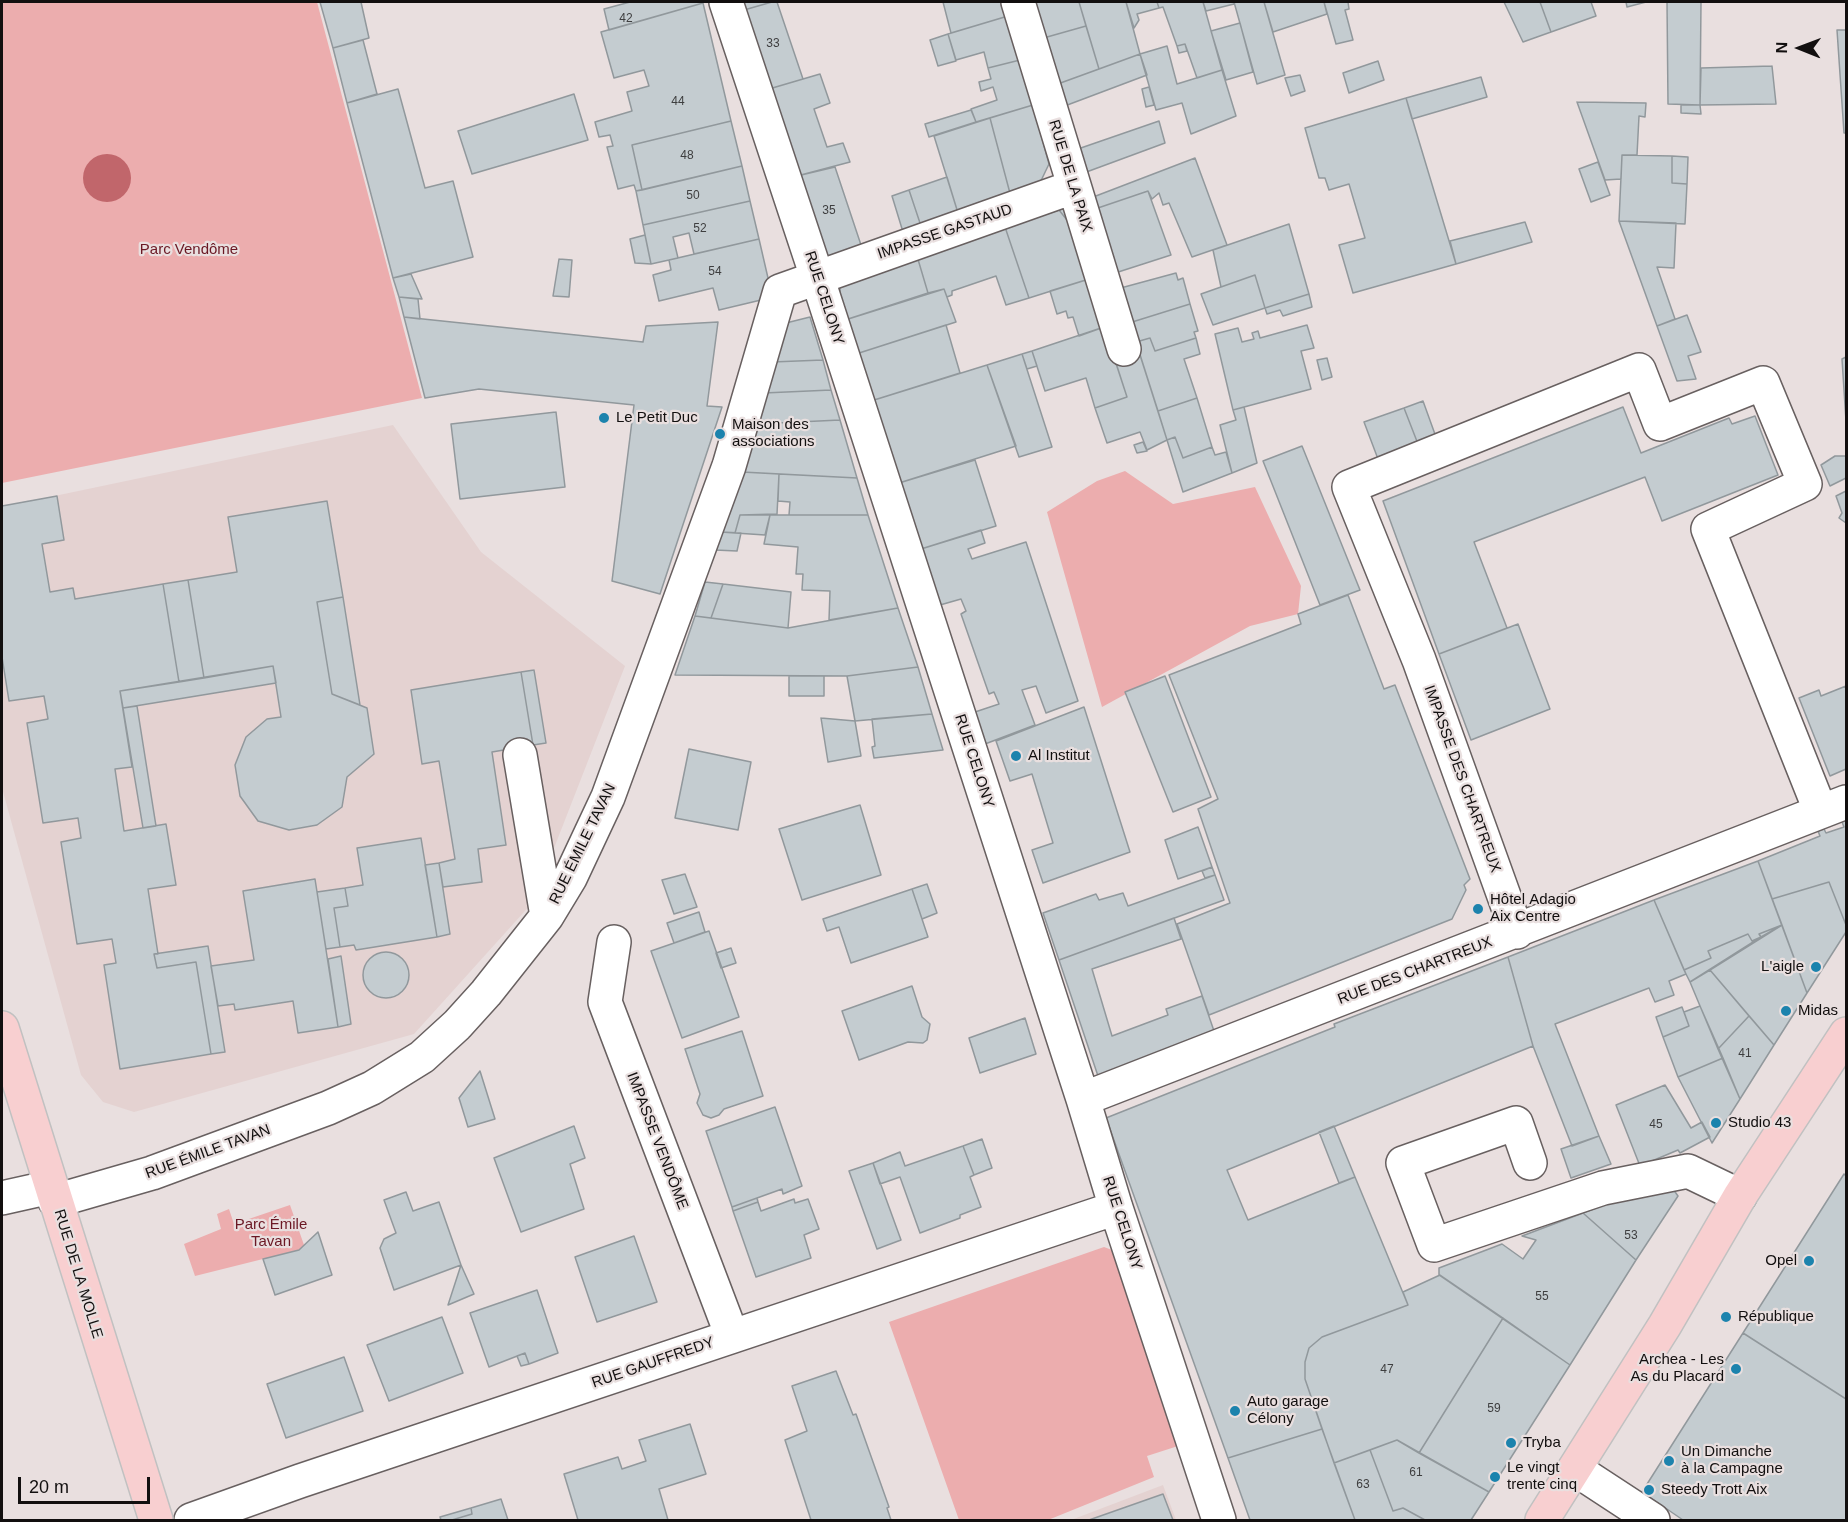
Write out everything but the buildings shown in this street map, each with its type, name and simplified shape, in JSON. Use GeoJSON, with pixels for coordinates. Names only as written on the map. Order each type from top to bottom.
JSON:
{"type":"FeatureCollection","features":[{"type":"Feature","properties":{"kind":"main road","name":"RUE DE LA MOLLE"},"geometry":{"type":"LineString","coordinates":[[2,1028],[156,1521]]}},
{"type":"Feature","properties":{"kind":"main road"},"geometry":{"type":"LineString","coordinates":[[1556,1501],[1665,1325],[1740,1196],[1846,1034]]}},
{"type":"Feature","properties":{"kind":"street","name":"RUE CELONY"},"geometry":{"type":"LineString","coordinates":[[726,2],[817,276],[1083,1099],[1116,1208],[1219,1521]]}},
{"type":"Feature","properties":{"kind":"street","name":"RUE DE LA PAIX"},"geometry":{"type":"LineString","coordinates":[[1018,2],[1124,349]]}},
{"type":"Feature","properties":{"kind":"street","name":"IMPASSE GASTAUD"},"geometry":{"type":"LineString","coordinates":[[817,276],[1073,187]]}},
{"type":"Feature","properties":{"kind":"street","name":"RUE ÉMILE TAVAN"},"geometry":{"type":"LineString","coordinates":[[2,1198],[53,1194],[152,1173],[328,1108],[372,1088],[422,1056],[457,1025],[486,993],[547,916],[570,878],[608,797],[729,466],[780,291],[817,276]]}},
{"type":"Feature","properties":{"kind":"street","name":"IMPASSE DES CHARTREUX"},"geometry":{"type":"LineString","coordinates":[[1517,932],[1419,660],[1349,487],[1639,370],[1660,424],[1763,383],[1805,484],[1708,530],[1833,806]]}},
{"type":"Feature","properties":{"kind":"street"},"geometry":{"type":"LineString","coordinates":[[520,755],[547,916]]}},
{"type":"Feature","properties":{"kind":"street","name":"RUE DES CHARTREUX"},"geometry":{"type":"LineString","coordinates":[[1083,1099],[1517,932],[1833,806]]}},
{"type":"Feature","properties":{"kind":"street","name":"IMPASSE VENDÔME"},"geometry":{"type":"LineString","coordinates":[[614,942],[605,1002],[732,1336]]}},
{"type":"Feature","properties":{"kind":"street"},"geometry":{"type":"LineString","coordinates":[[1530,1163],[1516,1123],[1403,1163],[1434,1245],[1603,1188],[1688,1172],[1740,1196]]}},
{"type":"Feature","properties":{"kind":"street","name":"RUE GAUFFREDY"},"geometry":{"type":"LineString","coordinates":[[191,1521],[300,1481],[1116,1208]]}},
{"type":"Feature","properties":{"kind":"street"},"geometry":{"type":"LineString","coordinates":[[1556,1501],[1653,1521]]}},
{"type":"Feature","properties":{"kind":"shaded area"},"geometry":{"type":"Polygon","coordinates":[[[102,154],[112,154],[127,164],[131,178],[130,187],[121,198],[112,202],[102,202],[87,192],[83,183],[83,173],[93,158],[102,154]]]}},
{"type":"Feature","properties":{"kind":"shaded area"},"geometry":{"type":"Polygon","coordinates":[[[393,425],[481,552],[625,666],[533,902],[414,1034],[134,1112],[103,1102],[81,1075],[2,788],[2,507],[393,425]]]}},
{"type":"Feature","properties":{"kind":"shaded area"},"geometry":{"type":"Polygon","coordinates":[[[1163,1485],[1176,1520],[1071,1520],[1163,1485]]]}},
{"type":"Feature","properties":{"kind":"green space","name":"Parc Vendôme"},"geometry":{"type":"Polygon","coordinates":[[[2,2],[317,2],[422,398],[2,483],[2,2]]]}},
{"type":"Feature","properties":{"kind":"green space"},"geometry":{"type":"Polygon","coordinates":[[[1125,471],[1173,504],[1255,487],[1301,586],[1298,614],[1250,626],[1102,707],[1047,512],[1097,481],[1125,471]]]}},
{"type":"Feature","properties":{"kind":"green space","name":"Parc Émile Tavan"},"geometry":{"type":"Polygon","coordinates":[[[290,1205],[304,1245],[299,1250],[195,1276],[184,1244],[221,1229],[217,1214],[229,1209],[234,1224],[290,1205]]]}},
{"type":"Feature","properties":{"kind":"green space"},"geometry":{"type":"Polygon","coordinates":[[[1104,1247],[1112,1250],[1178,1446],[1147,1456],[1154,1477],[1048,1520],[959,1520],[889,1322],[1104,1247]]]}},
{"type":"Feature","properties":{"kind":"place","name":"Le Petit Duc"},"geometry":{"type":"Point","coordinates":[604,418]}},
{"type":"Feature","properties":{"kind":"place","name":"Maison des associations"},"geometry":{"type":"Point","coordinates":[720,434]}},
{"type":"Feature","properties":{"kind":"place","name":"Al Institut"},"geometry":{"type":"Point","coordinates":[1016,756]}},
{"type":"Feature","properties":{"kind":"place","name":"Hôtel Adagio Aix Centre"},"geometry":{"type":"Point","coordinates":[1478,909]}},
{"type":"Feature","properties":{"kind":"place","name":"L'aigle"},"geometry":{"type":"Point","coordinates":[1816,967]}},
{"type":"Feature","properties":{"kind":"place","name":"Midas"},"geometry":{"type":"Point","coordinates":[1786,1011]}},
{"type":"Feature","properties":{"kind":"place","name":"Studio 43"},"geometry":{"type":"Point","coordinates":[1716,1123]}},
{"type":"Feature","properties":{"kind":"place","name":"Opel"},"geometry":{"type":"Point","coordinates":[1809,1261]}},
{"type":"Feature","properties":{"kind":"place","name":"République"},"geometry":{"type":"Point","coordinates":[1726,1317]}},
{"type":"Feature","properties":{"kind":"place","name":"Archea - Les As du Placard"},"geometry":{"type":"Point","coordinates":[1736,1369]}},
{"type":"Feature","properties":{"kind":"place","name":"Auto garage Célony"},"geometry":{"type":"Point","coordinates":[1235,1411]}},
{"type":"Feature","properties":{"kind":"place","name":"Tryba"},"geometry":{"type":"Point","coordinates":[1511,1443]}},
{"type":"Feature","properties":{"kind":"place","name":"Un Dimanche à la Campagne"},"geometry":{"type":"Point","coordinates":[1669,1461]}},
{"type":"Feature","properties":{"kind":"place","name":"Le vingt trente cinq"},"geometry":{"type":"Point","coordinates":[1495,1477]}},
{"type":"Feature","properties":{"kind":"place","name":"Steedy Trott Aix"},"geometry":{"type":"Point","coordinates":[1649,1490]}}]}
